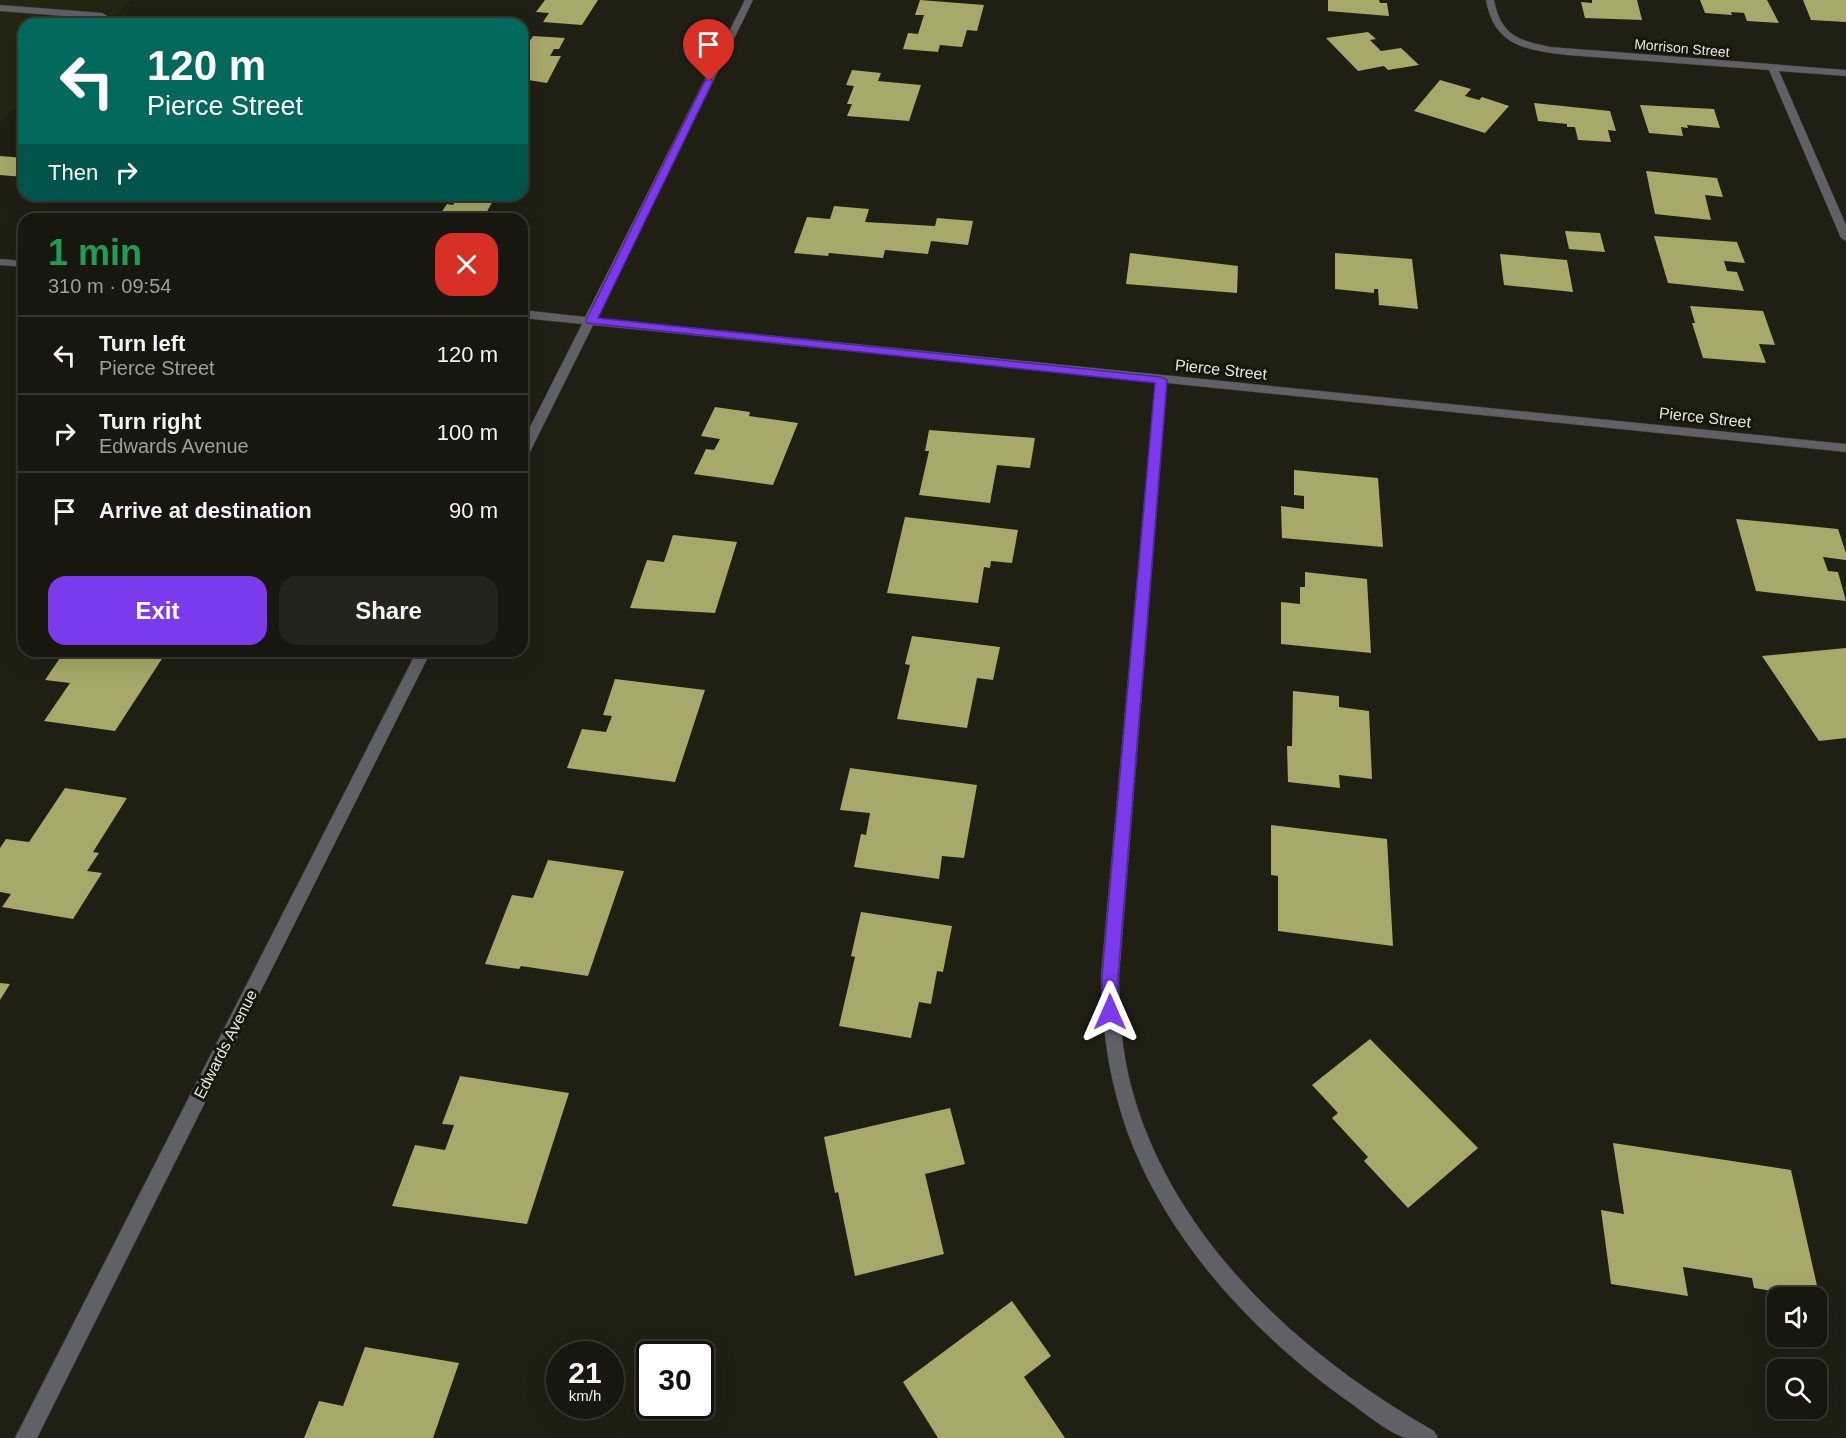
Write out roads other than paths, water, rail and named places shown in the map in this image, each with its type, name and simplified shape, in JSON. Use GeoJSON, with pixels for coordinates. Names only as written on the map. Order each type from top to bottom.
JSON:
{"type":"FeatureCollection","features":[{"type":"Feature","properties":{"kind":"street"},"geometry":{"type":"LineString","coordinates":[[528,444],[749,0]]}},
{"type":"Feature","properties":{"kind":"street","name":"Morrison Street"},"geometry":{"type":"LineString","coordinates":[[1490,0],[1493,16],[1501,30],[1537,47],[1567,52],[1846,73]]}},
{"type":"Feature","properties":{"kind":"street"},"geometry":{"type":"LineString","coordinates":[[0,8],[102,16]]}},
{"type":"Feature","properties":{"kind":"street"},"geometry":{"type":"LineString","coordinates":[[1773,68],[1846,238]]}},
{"type":"Feature","properties":{"kind":"street"},"geometry":{"type":"LineString","coordinates":[[0,262],[18,264]]}},
{"type":"Feature","properties":{"kind":"street","name":"Pierce Street"},"geometry":{"type":"LineString","coordinates":[[528,315],[1846,448]]}},
{"type":"Feature","properties":{"kind":"street"},"geometry":{"type":"LineString","coordinates":[[1161,380],[1110,976],[1110,1012],[1114,1048],[1127,1104],[1151,1164],[1171,1200],[1227,1280],[1294,1348],[1365,1402],[1427,1438]]}},
{"type":"Feature","properties":{"kind":"street","name":"Edwards Avenue"},"geometry":{"type":"LineString","coordinates":[[26,1438],[421,657]]}}]}
